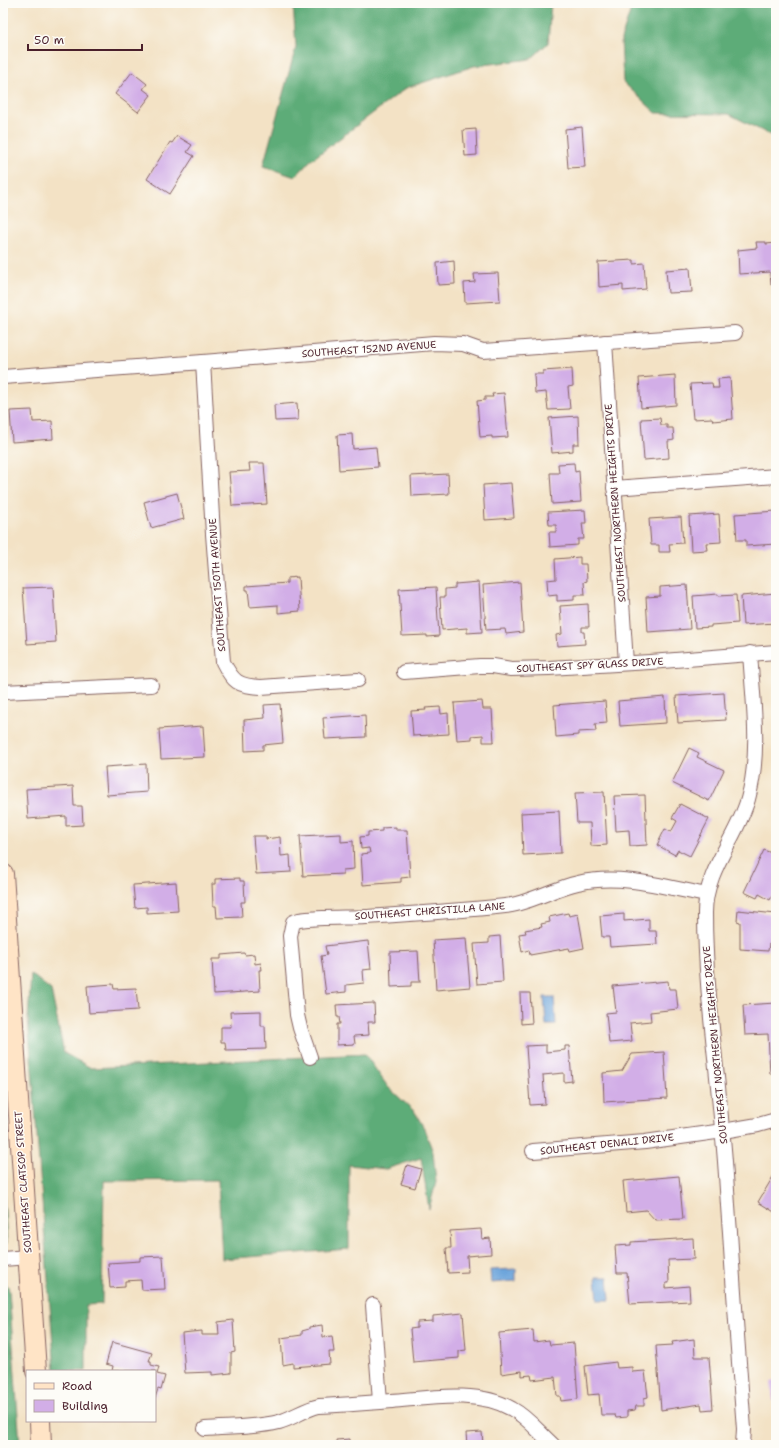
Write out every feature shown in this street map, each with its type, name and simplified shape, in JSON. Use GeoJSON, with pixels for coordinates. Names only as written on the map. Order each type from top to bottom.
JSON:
{"type":"FeatureCollection","features":[{"type":"Feature","properties":{"kind":"street","name":"SOUTHEAST 152ND AVENUE"},"geometry":{"type":"LineString","coordinates":[[3,377],[434,343],[463,344],[483,351],[735,333]]}},
{"type":"Feature","properties":{"kind":"street","name":"SOUTHEAST NORTHERN HEIGHTS DRIVE"},"geometry":{"type":"LineString","coordinates":[[605,342],[626,663]]}},
{"type":"Feature","properties":{"kind":"street","name":"SOUTHEAST 150TH AVENUE"},"geometry":{"type":"LineString","coordinates":[[203,362],[213,534],[223,662],[230,676],[238,683],[248,687],[358,680]]}},
{"type":"Feature","properties":{"kind":"street"},"geometry":{"type":"LineString","coordinates":[[614,488],[776,476]]}},
{"type":"Feature","properties":{"kind":"street","name":"SOUTHEAST SPY GLASS DRIVE"},"geometry":{"type":"LineString","coordinates":[[404,672],[480,666],[530,669],[776,652]]}},
{"type":"Feature","properties":{"kind":"street","name":"SOUTHEAST NORTHERN HEIGHTS DRIVE"},"geometry":{"type":"LineString","coordinates":[[744,1445],[723,1131],[715,1062],[705,911],[707,895],[714,872],[747,801],[753,779],[755,756],[755,720],[750,653]]}},
{"type":"Feature","properties":{"kind":"street"},"geometry":{"type":"LineString","coordinates":[[3,692],[151,685]]}},
{"type":"Feature","properties":{"kind":"street","name":"SOUTHEAST CLATSOP STREET"},"geometry":{"type":"LineString","coordinates":[[3,874],[36,1370]]}},
{"type":"Feature","properties":{"kind":"street","name":"SOUTHEAST CHRISTILLA LANE"},"geometry":{"type":"LineString","coordinates":[[310,1057],[297,1015],[290,936],[293,922],[306,919],[364,917],[508,906],[579,882],[611,879],[707,895]]}},
{"type":"Feature","properties":{"kind":"street","name":"SOUTHEAST DENALI DRIVE"},"geometry":{"type":"LineString","coordinates":[[533,1151],[645,1142],[723,1131],[758,1125],[776,1120]]}},
{"type":"Feature","properties":{"kind":"street"},"geometry":{"type":"LineString","coordinates":[[3,1259],[28,1257]]}},
{"type":"Feature","properties":{"kind":"street"},"geometry":{"type":"LineString","coordinates":[[373,1305],[380,1402]]}},
{"type":"Feature","properties":{"kind":"street"},"geometry":{"type":"LineString","coordinates":[[205,1429],[263,1425],[280,1421],[319,1406],[446,1397],[468,1397],[493,1401],[512,1408],[533,1424],[553,1445]]}},
{"type":"Feature","properties":{"kind":"street"},"geometry":{"type":"LineString","coordinates":[[40,1422],[41,1445]]}},
{"type":"Feature","properties":{"kind":"green space"},"geometry":{"type":"Polygon","coordinates":[[[293,3],[551,3],[548,43],[531,59],[474,66],[406,88],[310,161],[295,177],[263,166],[296,47],[293,3]]]}},
{"type":"Feature","properties":{"kind":"green space"},"geometry":{"type":"Polygon","coordinates":[[[633,3],[776,3],[776,138],[729,114],[656,113],[623,82],[621,39],[633,3]]]}},
{"type":"Feature","properties":{"kind":"green space"},"geometry":{"type":"Polygon","coordinates":[[[31,974],[51,990],[64,1053],[91,1068],[365,1054],[388,1087],[415,1112],[424,1128],[433,1152],[436,1182],[429,1209],[421,1158],[386,1169],[349,1165],[349,1249],[222,1259],[218,1180],[104,1181],[102,1304],[86,1305],[86,1370],[55,1370],[28,1018],[31,974]]]}},
{"type":"Feature","properties":{"kind":"green space"},"geometry":{"type":"Polygon","coordinates":[[[3,1185],[7,1243],[3,1244],[3,1185]]]}},
{"type":"Feature","properties":{"kind":"green space"},"geometry":{"type":"Polygon","coordinates":[[[3,1281],[8,1286],[9,1291],[20,1445],[3,1445],[3,1281]]]}},
{"type":"Feature","properties":{"kind":"water"},"geometry":{"type":"Polygon","coordinates":[[[544,997],[554,997],[556,1025],[546,1025],[544,997]]]}},
{"type":"Feature","properties":{"kind":"water"},"geometry":{"type":"Polygon","coordinates":[[[516,1269],[516,1281],[491,1283],[490,1270],[516,1269]]]}},
{"type":"Feature","properties":{"kind":"water"},"geometry":{"type":"Polygon","coordinates":[[[596,1277],[608,1277],[610,1300],[598,1300],[596,1277]]]}},
{"type":"Feature","properties":{"kind":"building"},"geometry":{"type":"Polygon","coordinates":[[[132,72],[147,84],[143,89],[151,95],[138,112],[115,94],[132,72]]]}},
{"type":"Feature","properties":{"kind":"building"},"geometry":{"type":"Polygon","coordinates":[[[582,127],[585,167],[568,168],[565,129],[582,127]]]}},
{"type":"Feature","properties":{"kind":"building"},"geometry":{"type":"Polygon","coordinates":[[[476,129],[477,155],[465,156],[463,130],[476,129]]]}},
{"type":"Feature","properties":{"kind":"building"},"geometry":{"type":"Polygon","coordinates":[[[177,136],[192,145],[187,152],[194,156],[170,194],[147,179],[170,142],[172,143],[177,136]]]}},
{"type":"Feature","properties":{"kind":"building"},"geometry":{"type":"Polygon","coordinates":[[[756,242],[766,242],[766,244],[776,243],[776,285],[771,285],[770,272],[739,274],[738,250],[757,248],[756,242]]]}},
{"type":"Feature","properties":{"kind":"building"},"geometry":{"type":"Polygon","coordinates":[[[634,260],[634,264],[644,263],[646,289],[623,291],[623,285],[599,287],[598,262],[634,260]]]}},
{"type":"Feature","properties":{"kind":"building"},"geometry":{"type":"Polygon","coordinates":[[[454,261],[455,284],[438,285],[437,263],[454,261]]]}},
{"type":"Feature","properties":{"kind":"building"},"geometry":{"type":"Polygon","coordinates":[[[690,268],[692,292],[668,293],[666,270],[690,268]]]}},
{"type":"Feature","properties":{"kind":"building"},"geometry":{"type":"Polygon","coordinates":[[[498,273],[500,301],[465,303],[464,283],[475,282],[474,274],[498,273]]]}},
{"type":"Feature","properties":{"kind":"building"},"geometry":{"type":"Polygon","coordinates":[[[572,369],[573,386],[568,387],[570,409],[548,410],[546,392],[535,393],[534,374],[543,374],[543,371],[572,369]]]}},
{"type":"Feature","properties":{"kind":"building"},"geometry":{"type":"Polygon","coordinates":[[[675,375],[676,405],[641,408],[639,378],[675,375]]]}},
{"type":"Feature","properties":{"kind":"building"},"geometry":{"type":"Polygon","coordinates":[[[730,378],[733,419],[713,421],[712,418],[693,419],[690,384],[712,383],[713,388],[719,388],[718,379],[730,378]]]}},
{"type":"Feature","properties":{"kind":"building"},"geometry":{"type":"Polygon","coordinates":[[[504,393],[508,437],[480,437],[477,401],[485,400],[485,397],[493,397],[492,394],[504,393]]]}},
{"type":"Feature","properties":{"kind":"building"},"geometry":{"type":"Polygon","coordinates":[[[297,403],[298,420],[275,421],[274,405],[297,403]]]}},
{"type":"Feature","properties":{"kind":"building"},"geometry":{"type":"Polygon","coordinates":[[[32,410],[33,422],[52,421],[53,439],[12,442],[10,411],[32,410]]]}},
{"type":"Feature","properties":{"kind":"building"},"geometry":{"type":"Polygon","coordinates":[[[578,416],[579,444],[573,444],[573,451],[552,453],[549,418],[578,416]]]}},
{"type":"Feature","properties":{"kind":"building"},"geometry":{"type":"Polygon","coordinates":[[[660,418],[661,425],[667,425],[667,428],[673,428],[674,440],[668,441],[669,458],[644,460],[641,419],[660,418]]]}},
{"type":"Feature","properties":{"kind":"building"},"geometry":{"type":"Polygon","coordinates":[[[352,434],[353,449],[376,447],[378,467],[339,470],[337,435],[352,434]]]}},
{"type":"Feature","properties":{"kind":"building"},"geometry":{"type":"Polygon","coordinates":[[[249,463],[264,463],[267,504],[232,506],[229,472],[250,471],[249,463]]]}},
{"type":"Feature","properties":{"kind":"building"},"geometry":{"type":"Polygon","coordinates":[[[574,463],[575,472],[579,471],[581,502],[552,504],[550,473],[559,473],[558,464],[574,463]]]}},
{"type":"Feature","properties":{"kind":"building"},"geometry":{"type":"Polygon","coordinates":[[[448,474],[449,494],[412,496],[411,476],[448,474]]]}},
{"type":"Feature","properties":{"kind":"building"},"geometry":{"type":"Polygon","coordinates":[[[511,483],[514,518],[485,520],[483,485],[511,483]]]}},
{"type":"Feature","properties":{"kind":"building"},"geometry":{"type":"Polygon","coordinates":[[[177,493],[184,519],[151,528],[144,502],[177,493]]]}},
{"type":"Feature","properties":{"kind":"building"},"geometry":{"type":"Polygon","coordinates":[[[585,510],[586,523],[582,523],[584,539],[578,539],[578,545],[550,547],[549,532],[556,532],[556,525],[549,525],[548,512],[585,510]]]}},
{"type":"Feature","properties":{"kind":"building"},"geometry":{"type":"Polygon","coordinates":[[[776,511],[776,544],[746,546],[746,540],[737,540],[735,514],[776,511]]]}},
{"type":"Feature","properties":{"kind":"building"},"geometry":{"type":"Polygon","coordinates":[[[719,514],[721,542],[706,543],[707,550],[691,551],[689,516],[719,514]]]}},
{"type":"Feature","properties":{"kind":"building"},"geometry":{"type":"Polygon","coordinates":[[[681,517],[683,543],[669,544],[670,552],[659,552],[659,545],[651,545],[649,519],[681,517]]]}},
{"type":"Feature","properties":{"kind":"building"},"geometry":{"type":"Polygon","coordinates":[[[580,557],[580,564],[586,564],[587,581],[584,582],[585,595],[574,595],[574,600],[557,601],[557,595],[548,596],[547,580],[556,579],[555,559],[580,557]]]}},
{"type":"Feature","properties":{"kind":"building"},"geometry":{"type":"Polygon","coordinates":[[[298,577],[300,611],[278,613],[278,605],[250,607],[248,590],[246,590],[246,586],[287,583],[287,578],[298,577]]]}},
{"type":"Feature","properties":{"kind":"building"},"geometry":{"type":"Polygon","coordinates":[[[479,582],[482,632],[467,633],[467,628],[442,630],[440,597],[445,597],[445,589],[455,588],[455,584],[479,582]]]}},
{"type":"Feature","properties":{"kind":"building"},"geometry":{"type":"Polygon","coordinates":[[[520,582],[523,632],[506,634],[505,629],[486,630],[483,585],[520,582]]]}},
{"type":"Feature","properties":{"kind":"building"},"geometry":{"type":"Polygon","coordinates":[[[687,585],[690,629],[648,632],[646,597],[660,596],[660,587],[687,585]]]}},
{"type":"Feature","properties":{"kind":"building"},"geometry":{"type":"Polygon","coordinates":[[[53,587],[56,642],[27,644],[23,588],[53,587]]]}},
{"type":"Feature","properties":{"kind":"building"},"geometry":{"type":"Polygon","coordinates":[[[436,587],[439,636],[402,636],[399,589],[436,587]]]}},
{"type":"Feature","properties":{"kind":"building"},"geometry":{"type":"Polygon","coordinates":[[[776,593],[776,623],[743,625],[741,596],[776,593]]]}},
{"type":"Feature","properties":{"kind":"building"},"geometry":{"type":"Polygon","coordinates":[[[718,594],[718,596],[736,595],[738,623],[695,628],[693,596],[718,594]]]}},
{"type":"Feature","properties":{"kind":"building"},"geometry":{"type":"Polygon","coordinates":[[[588,604],[589,627],[582,627],[585,644],[557,646],[556,635],[562,634],[560,606],[588,604]]]}},
{"type":"Feature","properties":{"kind":"building"},"geometry":{"type":"Polygon","coordinates":[[[724,693],[726,720],[678,723],[676,696],[724,693]]]}},
{"type":"Feature","properties":{"kind":"building"},"geometry":{"type":"Polygon","coordinates":[[[665,697],[666,723],[620,726],[618,701],[665,697]]]}},
{"type":"Feature","properties":{"kind":"building"},"geometry":{"type":"Polygon","coordinates":[[[482,701],[483,709],[492,709],[494,742],[483,742],[483,735],[472,736],[472,739],[457,740],[454,703],[482,701]]]}},
{"type":"Feature","properties":{"kind":"building"},"geometry":{"type":"Polygon","coordinates":[[[605,701],[607,723],[595,724],[596,731],[578,732],[578,735],[556,737],[554,705],[605,701]]]}},
{"type":"Feature","properties":{"kind":"building"},"geometry":{"type":"Polygon","coordinates":[[[280,704],[283,743],[263,745],[263,750],[245,751],[244,720],[265,718],[264,705],[280,704]]]}},
{"type":"Feature","properties":{"kind":"building"},"geometry":{"type":"Polygon","coordinates":[[[440,707],[441,714],[448,713],[449,734],[413,736],[411,711],[440,707]]]}},
{"type":"Feature","properties":{"kind":"building"},"geometry":{"type":"Polygon","coordinates":[[[365,715],[366,737],[325,739],[323,718],[365,715]]]}},
{"type":"Feature","properties":{"kind":"building"},"geometry":{"type":"Polygon","coordinates":[[[203,726],[205,757],[161,759],[159,729],[203,726]]]}},
{"type":"Feature","properties":{"kind":"building"},"geometry":{"type":"Polygon","coordinates":[[[689,748],[699,753],[697,757],[724,770],[709,801],[672,783],[689,748]]]}},
{"type":"Feature","properties":{"kind":"building"},"geometry":{"type":"Polygon","coordinates":[[[146,764],[147,792],[107,795],[105,767],[146,764]]]}},
{"type":"Feature","properties":{"kind":"building"},"geometry":{"type":"Polygon","coordinates":[[[73,786],[74,806],[82,806],[83,825],[66,826],[66,816],[28,819],[26,789],[73,786]]]}},
{"type":"Feature","properties":{"kind":"building"},"geometry":{"type":"Polygon","coordinates":[[[604,792],[607,845],[591,846],[590,823],[577,823],[575,793],[604,792]]]}},
{"type":"Feature","properties":{"kind":"building"},"geometry":{"type":"Polygon","coordinates":[[[645,795],[647,845],[630,846],[629,830],[616,831],[614,796],[645,795]]]}},
{"type":"Feature","properties":{"kind":"building"},"geometry":{"type":"Polygon","coordinates":[[[680,804],[709,819],[690,856],[678,850],[675,855],[657,845],[665,829],[671,832],[677,821],[672,818],[680,804]]]}},
{"type":"Feature","properties":{"kind":"building"},"geometry":{"type":"Polygon","coordinates":[[[559,811],[561,853],[523,855],[521,813],[559,811]]]}},
{"type":"Feature","properties":{"kind":"building"},"geometry":{"type":"Polygon","coordinates":[[[396,827],[396,830],[407,830],[410,877],[401,878],[401,882],[363,885],[361,854],[370,853],[369,848],[361,849],[360,837],[368,836],[368,832],[382,831],[382,828],[396,827]]]}},
{"type":"Feature","properties":{"kind":"building"},"geometry":{"type":"Polygon","coordinates":[[[341,834],[341,842],[353,841],[354,869],[343,870],[343,874],[303,876],[300,836],[341,834]]]}},
{"type":"Feature","properties":{"kind":"building"},"geometry":{"type":"Polygon","coordinates":[[[253,836],[266,836],[266,839],[280,837],[281,856],[290,855],[291,872],[256,874],[253,836]]]}},
{"type":"Feature","properties":{"kind":"building"},"geometry":{"type":"Polygon","coordinates":[[[764,850],[776,855],[776,897],[775,898],[772,896],[770,900],[759,894],[757,898],[744,892],[764,850]]]}},
{"type":"Feature","properties":{"kind":"building"},"geometry":{"type":"Polygon","coordinates":[[[240,878],[240,881],[244,881],[245,902],[241,902],[242,917],[217,918],[216,906],[213,906],[212,884],[215,884],[215,879],[240,878]]]}},
{"type":"Feature","properties":{"kind":"building"},"geometry":{"type":"Polygon","coordinates":[[[176,882],[178,911],[147,913],[147,907],[135,908],[133,885],[176,882]]]}},
{"type":"Feature","properties":{"kind":"building"},"geometry":{"type":"Polygon","coordinates":[[[738,910],[776,914],[774,944],[769,944],[768,951],[740,949],[740,922],[737,921],[738,910]]]}},
{"type":"Feature","properties":{"kind":"building"},"geometry":{"type":"Polygon","coordinates":[[[568,913],[569,916],[578,914],[584,948],[570,951],[569,948],[530,955],[529,950],[522,952],[519,934],[526,933],[525,930],[542,927],[541,924],[550,922],[549,917],[568,913]]]}},
{"type":"Feature","properties":{"kind":"building"},"geometry":{"type":"Polygon","coordinates":[[[624,914],[624,921],[649,919],[649,931],[656,931],[657,944],[610,947],[609,937],[602,937],[600,916],[624,914]]]}},
{"type":"Feature","properties":{"kind":"building"},"geometry":{"type":"Polygon","coordinates":[[[500,936],[503,982],[477,984],[474,944],[489,943],[489,937],[500,936]]]}},
{"type":"Feature","properties":{"kind":"building"},"geometry":{"type":"Polygon","coordinates":[[[466,938],[470,987],[436,990],[433,940],[466,938]]]}},
{"type":"Feature","properties":{"kind":"building"},"geometry":{"type":"Polygon","coordinates":[[[368,941],[371,969],[363,970],[364,983],[346,985],[346,992],[326,994],[321,956],[327,955],[325,946],[368,941]]]}},
{"type":"Feature","properties":{"kind":"building"},"geometry":{"type":"Polygon","coordinates":[[[418,951],[420,982],[411,982],[411,986],[391,987],[390,952],[418,951]]]}},
{"type":"Feature","properties":{"kind":"building"},"geometry":{"type":"Polygon","coordinates":[[[244,953],[245,955],[254,954],[255,964],[261,963],[262,970],[259,970],[260,991],[214,994],[212,959],[221,959],[221,955],[244,953]]]}},
{"type":"Feature","properties":{"kind":"building"},"geometry":{"type":"Polygon","coordinates":[[[668,981],[669,989],[676,989],[678,1009],[650,1012],[651,1021],[630,1023],[632,1041],[609,1043],[606,1013],[616,1012],[613,986],[668,981]]]}},
{"type":"Feature","properties":{"kind":"building"},"geometry":{"type":"Polygon","coordinates":[[[113,984],[114,989],[136,988],[138,1010],[89,1013],[87,986],[113,984]]]}},
{"type":"Feature","properties":{"kind":"building"},"geometry":{"type":"Polygon","coordinates":[[[520,993],[530,993],[532,1023],[521,1024],[520,993]]]}},
{"type":"Feature","properties":{"kind":"building"},"geometry":{"type":"Polygon","coordinates":[[[374,1003],[375,1022],[368,1022],[369,1035],[354,1036],[355,1044],[337,1045],[337,1024],[340,1024],[339,1017],[337,1017],[336,1005],[374,1003]]]}},
{"type":"Feature","properties":{"kind":"building"},"geometry":{"type":"Polygon","coordinates":[[[776,1003],[776,1074],[770,1074],[768,1034],[745,1035],[743,1005],[776,1003]]]}},
{"type":"Feature","properties":{"kind":"building"},"geometry":{"type":"Polygon","coordinates":[[[261,1011],[261,1026],[265,1026],[266,1049],[226,1050],[225,1042],[221,1042],[221,1027],[231,1027],[230,1012],[261,1011]]]}},
{"type":"Feature","properties":{"kind":"building"},"geometry":{"type":"Polygon","coordinates":[[[546,1045],[546,1052],[565,1050],[565,1046],[569,1046],[572,1081],[564,1082],[564,1073],[543,1075],[545,1104],[530,1105],[526,1046],[546,1045]]]}},
{"type":"Feature","properties":{"kind":"building"},"geometry":{"type":"Polygon","coordinates":[[[664,1052],[667,1098],[604,1102],[603,1073],[622,1071],[632,1054],[664,1052]]]}},
{"type":"Feature","properties":{"kind":"building"},"geometry":{"type":"Polygon","coordinates":[[[407,1165],[421,1169],[415,1188],[401,1184],[407,1165]]]}},
{"type":"Feature","properties":{"kind":"building"},"geometry":{"type":"Polygon","coordinates":[[[774,1175],[776,1176],[776,1213],[758,1202],[774,1175]]]}},
{"type":"Feature","properties":{"kind":"building"},"geometry":{"type":"Polygon","coordinates":[[[679,1176],[683,1219],[655,1220],[646,1210],[626,1212],[623,1181],[679,1176]]]}},
{"type":"Feature","properties":{"kind":"building"},"geometry":{"type":"Polygon","coordinates":[[[481,1229],[482,1239],[490,1238],[491,1254],[467,1256],[468,1272],[448,1273],[446,1248],[451,1248],[450,1231],[481,1229]]]}},
{"type":"Feature","properties":{"kind":"building"},"geometry":{"type":"Polygon","coordinates":[[[693,1238],[694,1259],[668,1260],[669,1283],[666,1283],[666,1288],[689,1286],[690,1301],[630,1304],[627,1273],[617,1273],[615,1246],[631,1245],[631,1242],[693,1238]]]}},
{"type":"Feature","properties":{"kind":"building"},"geometry":{"type":"Polygon","coordinates":[[[163,1256],[165,1289],[142,1290],[141,1280],[125,1281],[125,1287],[110,1288],[108,1263],[140,1261],[140,1257],[163,1256]]]}},
{"type":"Feature","properties":{"kind":"building"},"geometry":{"type":"Polygon","coordinates":[[[463,1313],[466,1350],[459,1351],[459,1358],[413,1362],[410,1329],[417,1328],[417,1322],[433,1321],[433,1316],[463,1313]]]}},
{"type":"Feature","properties":{"kind":"building"},"geometry":{"type":"Polygon","coordinates":[[[233,1320],[235,1352],[231,1353],[231,1373],[212,1375],[212,1372],[185,1373],[182,1333],[202,1331],[202,1335],[219,1335],[218,1322],[233,1320]]]}},
{"type":"Feature","properties":{"kind":"building"},"geometry":{"type":"Polygon","coordinates":[[[322,1325],[323,1337],[332,1336],[334,1352],[329,1352],[330,1364],[293,1367],[293,1363],[283,1365],[281,1338],[302,1335],[302,1331],[309,1329],[309,1327],[322,1325]]]}},
{"type":"Feature","properties":{"kind":"building"},"geometry":{"type":"Polygon","coordinates":[[[533,1330],[534,1342],[549,1340],[550,1345],[574,1343],[578,1399],[561,1401],[560,1396],[557,1396],[555,1377],[532,1380],[531,1375],[522,1376],[522,1371],[501,1374],[499,1333],[533,1330]]]}},
{"type":"Feature","properties":{"kind":"building"},"geometry":{"type":"Polygon","coordinates":[[[694,1339],[695,1357],[709,1357],[713,1409],[702,1410],[701,1404],[661,1410],[656,1346],[673,1345],[672,1342],[694,1339]]]}},
{"type":"Feature","properties":{"kind":"building"},"geometry":{"type":"Polygon","coordinates":[[[112,1342],[152,1353],[149,1361],[151,1361],[151,1365],[159,1367],[157,1374],[165,1376],[161,1390],[158,1389],[156,1395],[156,1370],[112,1370],[113,1366],[106,1364],[112,1342]]]}},
{"type":"Feature","properties":{"kind":"building"},"geometry":{"type":"Polygon","coordinates":[[[616,1362],[617,1368],[632,1367],[632,1372],[645,1371],[648,1397],[644,1398],[644,1406],[636,1406],[635,1410],[627,1411],[627,1417],[616,1418],[615,1415],[601,1415],[599,1394],[588,1395],[585,1366],[616,1362]]]}},
{"type":"Feature","properties":{"kind":"building"},"geometry":{"type":"Polygon","coordinates":[[[776,1381],[776,1401],[773,1401],[771,1382],[776,1381]]]}},
{"type":"Feature","properties":{"kind":"building"},"geometry":{"type":"Polygon","coordinates":[[[482,1432],[483,1445],[467,1445],[466,1433],[482,1432]]]}},
{"type":"Feature","properties":{"kind":"building"},"geometry":{"type":"Polygon","coordinates":[[[350,1439],[350,1445],[337,1445],[336,1440],[350,1439]]]}}]}
